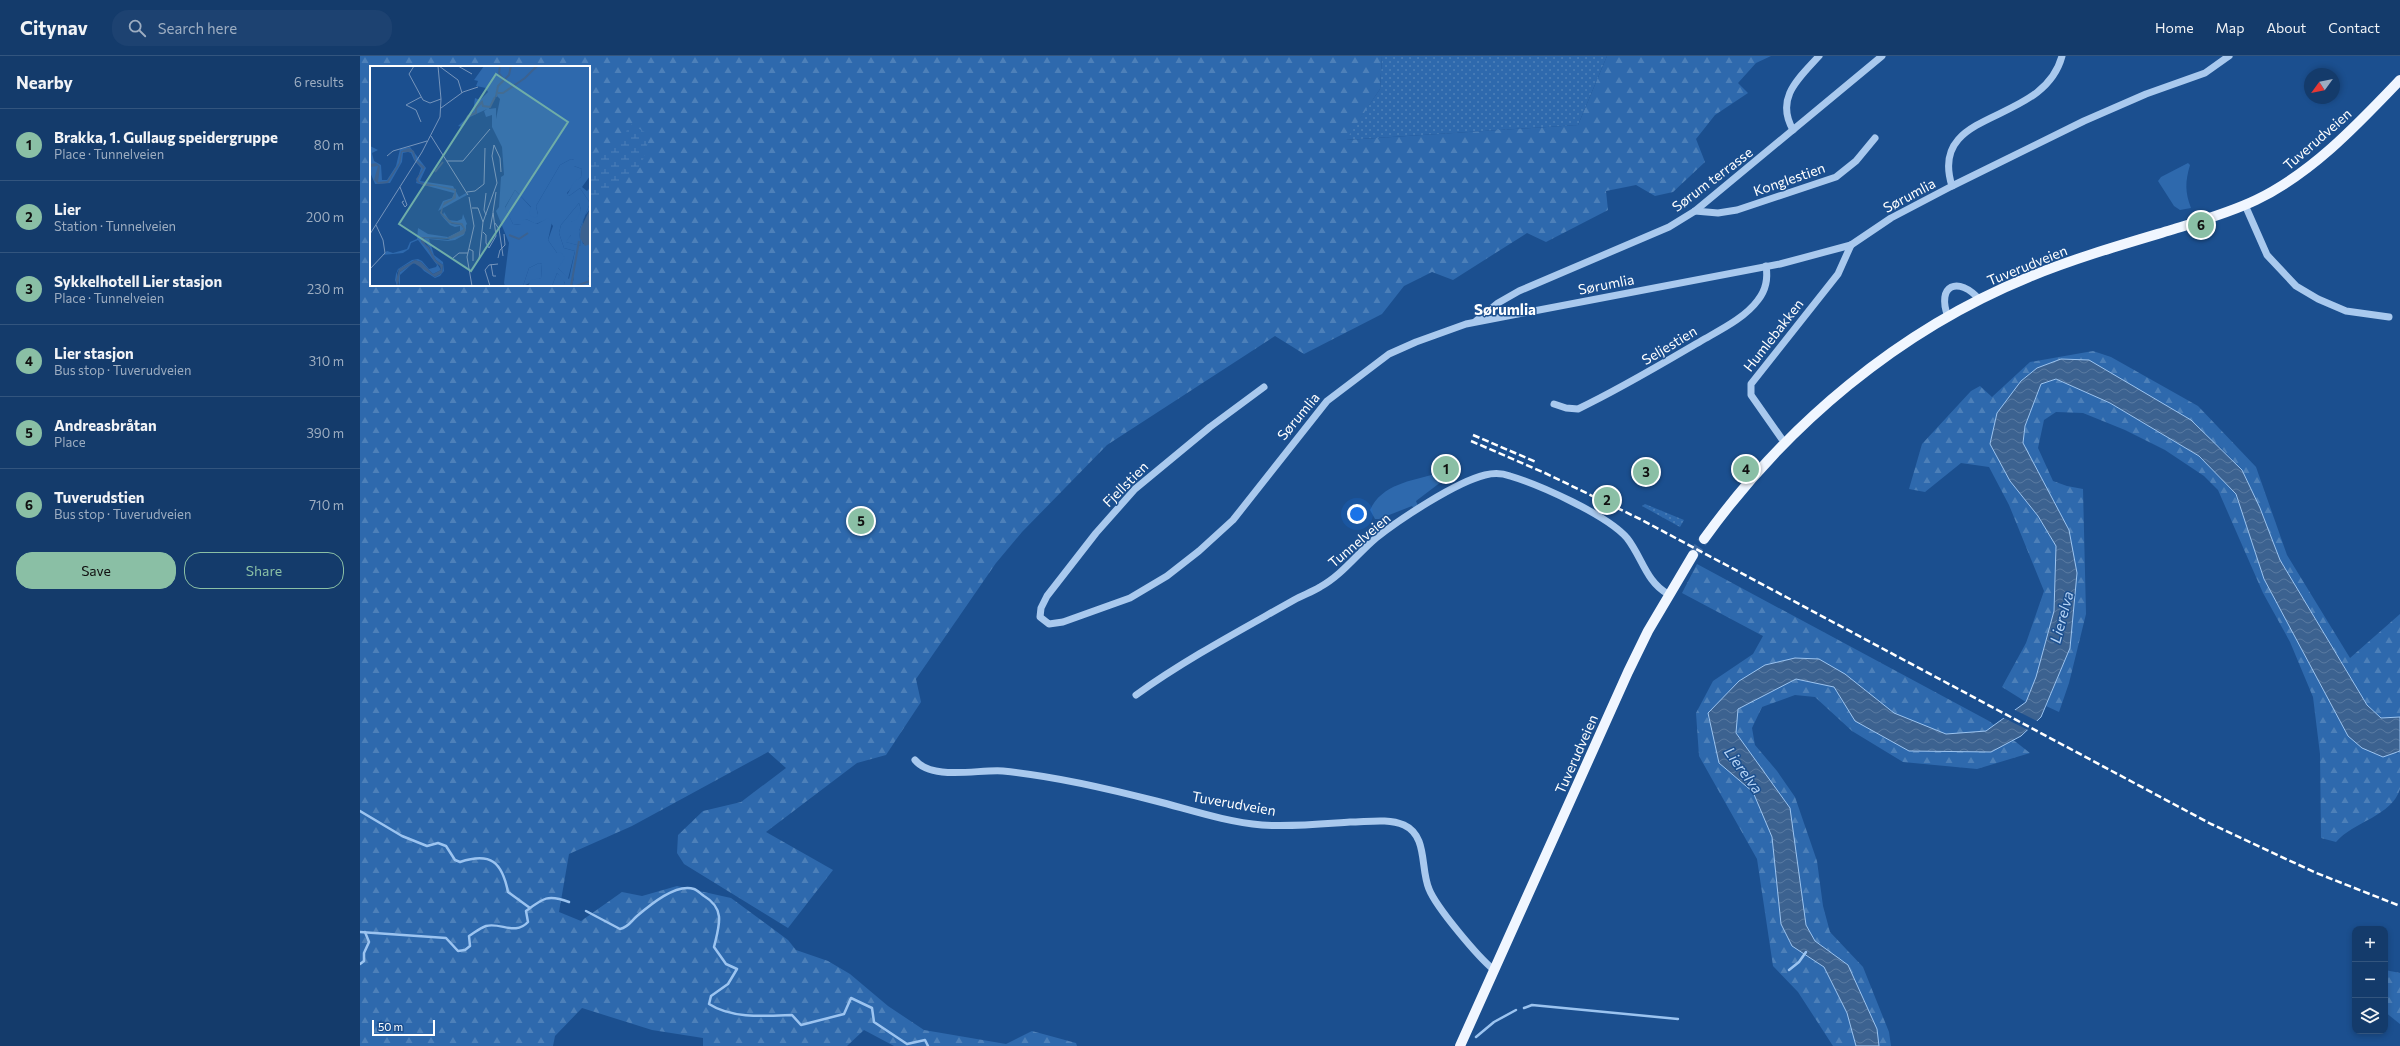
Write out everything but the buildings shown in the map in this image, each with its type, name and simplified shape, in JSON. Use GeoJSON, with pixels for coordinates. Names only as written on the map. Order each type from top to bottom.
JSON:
{"type":"FeatureCollection","features":[{"type":"Feature","properties":{"kind":"main road","name":"Tuverudveien"},"geometry":{"type":"LineString","coordinates":[[1704,539],[1733,499],[1784,442],[1828,403],[1872,368],[1948,317],[1980,300],[2057,266],[2244,205],[2279,187],[2308,167],[2346,134],[2400,80]]}},
{"type":"Feature","properties":{"kind":"main road","name":"Tuverudveien"},"geometry":{"type":"LineString","coordinates":[[1460,1046],[1628,672],[1668,594],[1693,555]]}},
{"type":"Feature","properties":{"kind":"street"},"geometry":{"type":"LineString","coordinates":[[1793,130],[1785,112],[1787,99],[1795,83],[1819,56]]}},
{"type":"Feature","properties":{"kind":"street","name":"Sørum terrasse"},"geometry":{"type":"LineString","coordinates":[[1474,322],[1498,303],[1519,291],[1669,227],[1695,211],[1882,56]]}},
{"type":"Feature","properties":{"kind":"street"},"geometry":{"type":"LineString","coordinates":[[1952,186],[1948,162],[1952,146],[1958,137],[2039,92],[2053,75],[2062,56]]}},
{"type":"Feature","properties":{"kind":"street","name":"Sørumlia"},"geometry":{"type":"LineString","coordinates":[[1049,624],[1063,622],[1110,606],[1145,590],[1167,576],[1199,551],[1233,520],[1314,417],[1340,389],[1389,354],[1416,342],[1474,322],[1766,266],[1851,245],[1862,240],[1891,218],[1952,186],[2084,121],[2146,94],[2205,73],[2230,56]]}},
{"type":"Feature","properties":{"kind":"street","name":"Konglestien"},"geometry":{"type":"LineString","coordinates":[[1695,211],[1718,213],[1737,210],[1836,177],[1856,161],[1875,138]]}},
{"type":"Feature","properties":{"kind":"street"},"geometry":{"type":"LineString","coordinates":[[2244,205],[2267,255],[2296,286],[2318,299],[2346,311],[2389,318]]}},
{"type":"Feature","properties":{"kind":"street","name":"Humlebakken"},"geometry":{"type":"LineString","coordinates":[[1784,442],[1751,395],[1751,384],[1838,274],[1851,245]]}},
{"type":"Feature","properties":{"kind":"street","name":"Seljestien"},"geometry":{"type":"LineString","coordinates":[[1554,404],[1578,410],[1641,377],[1739,317],[1758,300],[1764,292],[1767,279],[1766,266]]}},
{"type":"Feature","properties":{"kind":"street"},"geometry":{"type":"LineString","coordinates":[[1948,317],[1943,301],[1945,294],[1951,288],[1958,285],[1966,287],[1980,300]]}},
{"type":"Feature","properties":{"kind":"street","name":"Fjellstien"},"geometry":{"type":"LineString","coordinates":[[1049,624],[1040,617],[1041,608],[1047,596],[1115,511],[1143,482],[1210,427],[1264,387]]}},
{"type":"Feature","properties":{"kind":"street","name":"Tunnelveien"},"geometry":{"type":"LineString","coordinates":[[1136,695],[1179,666],[1231,635],[1320,588],[1339,573],[1376,538],[1406,517],[1460,486],[1484,475],[1496,473],[1510,476],[1563,499],[1602,519],[1626,537],[1651,580],[1656,586],[1668,594]]}},
{"type":"Feature","properties":{"kind":"street","name":"Tuverudveien"},"geometry":{"type":"LineString","coordinates":[[915,760],[923,766],[944,772],[1002,771],[1077,783],[1127,793],[1204,815],[1260,824],[1287,826],[1375,821],[1397,823],[1408,828],[1417,838],[1423,854],[1428,886],[1437,903],[1494,970]]}},
{"type":"Feature","properties":{"kind":"green space"},"geometry":{"type":"Polygon","coordinates":[[[360,56],[1382,56],[1380,89],[1346,140],[1578,125],[1607,56],[1771,56],[1756,63],[1738,83],[1748,93],[1715,115],[1696,139],[1705,162],[1673,192],[1655,196],[1636,185],[1606,191],[1608,210],[1546,242],[1527,233],[1453,280],[1432,272],[1404,286],[1382,314],[1304,354],[1275,336],[1107,445],[1022,532],[996,563],[916,679],[921,702],[886,755],[857,763],[766,832],[833,870],[788,928],[684,864],[677,853],[678,835],[703,811],[741,802],[786,768],[768,752],[632,826],[569,854],[559,912],[581,921],[622,892],[642,896],[677,886],[731,898],[788,940],[796,950],[828,961],[850,974],[888,1006],[924,1030],[1006,1044],[1032,1031],[1076,1043],[1077,1046],[894,1046],[864,1030],[847,1046],[703,1046],[703,1038],[652,1030],[582,1008],[555,1036],[553,1046],[360,1046],[360,56]]]}},
{"type":"Feature","properties":{"kind":"green space"},"geometry":{"type":"Polygon","coordinates":[[[1382,56],[1607,56],[1578,125],[1345,140],[1380,89],[1382,56]]]}},
{"type":"Feature","properties":{"kind":"green space"},"geometry":{"type":"Polygon","coordinates":[[[629,123],[650,135],[641,167],[597,196],[590,196],[590,153],[602,152],[624,139],[629,123]]]}},
{"type":"Feature","properties":{"kind":"green space"},"geometry":{"type":"Polygon","coordinates":[[[2188,163],[2190,165],[2186,187],[2191,208],[2180,210],[2174,206],[2158,181],[2161,177],[2188,163]]]}},
{"type":"Feature","properties":{"kind":"green space"},"geometry":{"type":"Polygon","coordinates":[[[2093,351],[2111,357],[2198,406],[2256,467],[2287,555],[2350,658],[2400,614],[2400,717],[2381,718],[2367,705],[2280,560],[2260,508],[2242,470],[2220,447],[2061,359],[2037,368],[2021,381],[1997,413],[1990,444],[2010,481],[2038,516],[2056,546],[2054,611],[2036,677],[2026,702],[2002,687],[2026,643],[2044,591],[2009,505],[1989,467],[1961,463],[1925,492],[1909,489],[1922,444],[1971,391],[1980,386],[1992,397],[2030,362],[2093,351]]]}},
{"type":"Feature","properties":{"kind":"green space"},"geometry":{"type":"Polygon","coordinates":[[[2056,379],[2110,403],[2199,456],[2236,494],[2264,579],[2397,754],[2400,751],[2400,789],[2396,798],[2389,806],[2343,835],[2336,842],[2321,838],[2320,754],[2313,697],[2290,642],[2263,593],[2218,490],[2204,476],[2165,450],[2125,430],[2083,413],[2056,412],[2044,420],[2038,448],[2053,481],[2067,486],[2083,489],[2086,614],[2069,683],[2059,712],[2046,706],[2070,648],[2077,573],[2023,444],[2025,426],[2041,384],[2056,379]]]}},
{"type":"Feature","properties":{"kind":"green space"},"geometry":{"type":"Polygon","coordinates":[[[1435,474],[1441,482],[1416,501],[1418,506],[1414,509],[1412,506],[1379,519],[1375,519],[1370,510],[1375,501],[1382,494],[1398,485],[1435,474]]]}},
{"type":"Feature","properties":{"kind":"green space"},"geometry":{"type":"Polygon","coordinates":[[[1645,504],[1684,520],[1680,527],[1642,506],[1645,504]]]}},
{"type":"Feature","properties":{"kind":"green space"},"geometry":{"type":"Polygon","coordinates":[[[1697,564],[1989,721],[2030,753],[1977,769],[1903,762],[1852,731],[1815,697],[1795,695],[1762,707],[1752,728],[1755,745],[1777,771],[1795,797],[1817,861],[1823,906],[1830,932],[1863,967],[1889,1032],[1891,1046],[1833,1046],[1798,992],[1773,966],[1757,859],[1699,756],[1696,713],[1713,681],[1753,654],[1763,636],[1682,593],[1697,564]]]}},
{"type":"Feature","properties":{"kind":"green space"},"geometry":{"type":"Polygon","coordinates":[[[2388,971],[2400,973],[2400,1024],[2388,1014],[2388,971]]]}},
{"type":"Feature","properties":{"kind":"water","name":"Lierelva"},"geometry":{"type":"Polygon","coordinates":[[[2061,359],[2089,360],[2191,420],[2242,470],[2260,508],[2280,560],[2367,705],[2381,718],[2400,717],[2400,751],[2383,757],[2362,748],[2348,736],[2264,579],[2236,494],[2199,456],[2110,403],[2056,379],[2041,384],[2025,426],[2023,443],[2069,530],[2077,573],[2070,648],[2041,717],[2021,736],[1991,752],[1909,751],[1855,721],[1834,687],[1796,679],[1738,709],[1736,733],[1790,808],[1806,925],[1815,941],[1848,965],[1877,1029],[1879,1046],[1856,1046],[1847,1013],[1824,967],[1792,946],[1781,924],[1772,837],[1753,792],[1719,763],[1708,713],[1739,681],[1765,665],[1795,658],[1819,659],[1845,674],[1894,713],[1946,734],[1986,731],[2026,702],[2036,677],[2054,611],[2056,546],[2038,516],[2010,481],[1990,444],[1997,413],[2021,381],[2037,368],[2061,359]]]}},
{"type":"Feature","properties":{"kind":"pier"},"geometry":{"type":"Polygon","coordinates":[[[2013,709],[2039,722],[2030,731],[2002,717],[2013,709]]]}},
{"type":"Feature","properties":{"kind":"waterway"},"geometry":{"type":"LineString","coordinates":[[360,811],[402,836],[427,846],[438,843],[446,846],[455,860],[460,862],[480,858],[493,862],[502,873],[508,892],[530,908]]}},
{"type":"Feature","properties":{"kind":"waterway"},"geometry":{"type":"LineString","coordinates":[[586,911],[620,929],[628,925],[642,911],[671,892],[679,889],[694,889],[716,906],[719,925],[714,947],[726,964],[737,969],[728,984],[711,996],[709,1004],[718,1009],[749,1016],[792,1015],[801,1025],[844,1014],[851,998],[872,1008],[874,1022],[907,1044],[925,1040],[928,1046]]}},
{"type":"Feature","properties":{"kind":"waterway"},"geometry":{"type":"LineString","coordinates":[[360,932],[446,938],[458,951],[465,950],[470,946],[469,936],[479,929],[492,925],[518,928],[528,922],[526,911],[542,900],[556,898],[569,902]]}},
{"type":"Feature","properties":{"kind":"waterway"},"geometry":{"type":"LineString","coordinates":[[360,964],[364,961],[364,953],[369,942],[365,932]]}},
{"type":"Feature","properties":{"kind":"waterway"},"geometry":{"type":"LineString","coordinates":[[1789,970],[1799,962],[1806,952]]}},
{"type":"Feature","properties":{"kind":"waterway"},"geometry":{"type":"LineString","coordinates":[[1524,1008],[1532,1005],[1678,1019]]}},
{"type":"Feature","properties":{"kind":"waterway"},"geometry":{"type":"LineString","coordinates":[[1476,1037],[1494,1022],[1516,1010]]}},
{"type":"Feature","properties":{"kind":"tunnel"},"geometry":{"type":"LineString","coordinates":[[1693,555],[1704,539]]}},
{"type":"Feature","properties":{"kind":"railway"},"geometry":{"type":"LineString","coordinates":[[1473,435],[1536,462]]}},
{"type":"Feature","properties":{"kind":"railway"},"geometry":{"type":"LineString","coordinates":[[1471,441],[1545,473],[1640,519],[2211,824],[2314,872],[2400,906]]}},
{"type":"Feature","properties":{"kind":"place","name":"Tuverudstien"},"geometry":{"type":"Point","coordinates":[2201,225]}},
{"type":"Feature","properties":{"kind":"place","name":"Brakka, 1. Gullaug speidergruppe"},"geometry":{"type":"Point","coordinates":[1446,469]}},
{"type":"Feature","properties":{"kind":"place","name":"Lier stasjon"},"geometry":{"type":"Point","coordinates":[1746,469]}},
{"type":"Feature","properties":{"kind":"place","name":"Sykkelhotell Lier stasjon"},"geometry":{"type":"Point","coordinates":[1646,472]}},
{"type":"Feature","properties":{"kind":"place","name":"Lier"},"geometry":{"type":"Point","coordinates":[1607,500]}},
{"type":"Feature","properties":{"kind":"place","name":"Andreasbråtan"},"geometry":{"type":"Point","coordinates":[861,521]}},
{"type":"Feature","properties":{"kind":"district","name":"Sørumlia"},"geometry":{"type":"Point","coordinates":[1505,309]}}]}
